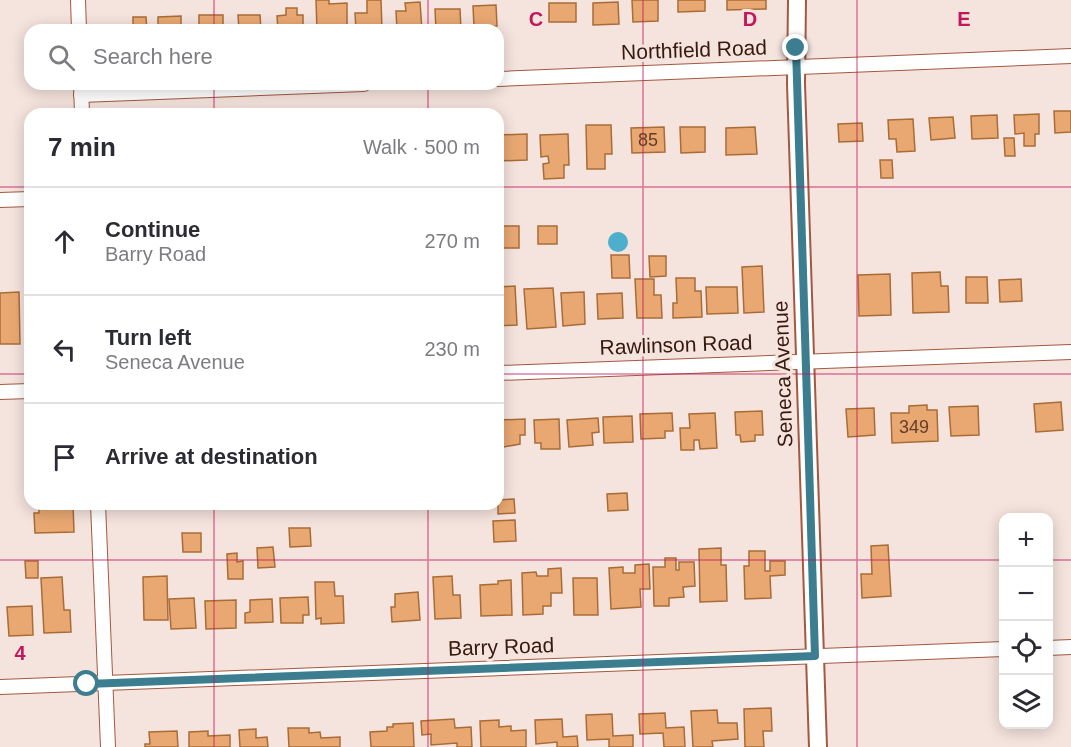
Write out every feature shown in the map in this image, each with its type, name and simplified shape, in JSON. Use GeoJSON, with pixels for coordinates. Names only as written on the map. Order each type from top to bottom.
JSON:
{"type":"FeatureCollection","features":[{"type":"Feature","properties":{"kind":"street"},"geometry":{"type":"LineString","coordinates":[[78,0],[79,24]]}},
{"type":"Feature","properties":{"kind":"street","name":"Seneca Avenue"},"geometry":{"type":"LineString","coordinates":[[797,0],[796,68],[818,747]]}},
{"type":"Feature","properties":{"kind":"street","name":"Northfield Road"},"geometry":{"type":"LineString","coordinates":[[504,79],[1071,56]]}},
{"type":"Feature","properties":{"kind":"street"},"geometry":{"type":"LineString","coordinates":[[81,90],[82,108]]}},
{"type":"Feature","properties":{"kind":"street"},"geometry":{"type":"LineString","coordinates":[[0,200],[24,199]]}},
{"type":"Feature","properties":{"kind":"street","name":"Rawlinson Road"},"geometry":{"type":"LineString","coordinates":[[504,373],[1071,352]]}},
{"type":"Feature","properties":{"kind":"street"},"geometry":{"type":"LineString","coordinates":[[0,392],[24,391]]}},
{"type":"Feature","properties":{"kind":"street"},"geometry":{"type":"LineString","coordinates":[[98,510],[108,747]]}},
{"type":"Feature","properties":{"kind":"street"},"geometry":{"type":"LineString","coordinates":[[1053,648],[1071,647]]}},
{"type":"Feature","properties":{"kind":"street","name":"Barry Road"},"geometry":{"type":"LineString","coordinates":[[0,687],[999,650]]}},
{"type":"Feature","properties":{"kind":"water"},"geometry":{"type":"Polygon","coordinates":[[[614,232],[622,232],[628,238],[628,246],[622,252],[614,252],[608,246],[608,238],[614,232]]]}},
{"type":"Feature","properties":{"kind":"building"},"geometry":{"type":"Polygon","coordinates":[[[316,0],[329,0],[329,4],[347,3],[347,24],[317,24],[316,0]]]}},
{"type":"Feature","properties":{"kind":"building"},"geometry":{"type":"Polygon","coordinates":[[[367,0],[381,0],[382,24],[356,24],[355,13],[367,13],[367,0]]]}},
{"type":"Feature","properties":{"kind":"building"},"geometry":{"type":"Polygon","coordinates":[[[632,0],[658,0],[658,21],[633,22],[632,0]]]}},
{"type":"Feature","properties":{"kind":"building"},"geometry":{"type":"Polygon","coordinates":[[[678,0],[705,0],[705,11],[678,12],[678,0]]]}},
{"type":"Feature","properties":{"kind":"building"},"geometry":{"type":"Polygon","coordinates":[[[727,0],[766,0],[766,9],[727,10],[727,0]]]}},
{"type":"Feature","properties":{"kind":"building"},"geometry":{"type":"Polygon","coordinates":[[[420,2],[422,24],[397,24],[396,11],[406,11],[405,3],[420,2]]]}},
{"type":"Feature","properties":{"kind":"building"},"geometry":{"type":"Polygon","coordinates":[[[618,2],[619,24],[593,25],[593,3],[618,2]]]}},
{"type":"Feature","properties":{"kind":"building"},"geometry":{"type":"Polygon","coordinates":[[[549,3],[576,3],[576,22],[549,22],[549,3]]]}},
{"type":"Feature","properties":{"kind":"building"},"geometry":{"type":"Polygon","coordinates":[[[496,5],[497,24],[474,24],[473,6],[496,5]]]}},
{"type":"Feature","properties":{"kind":"building"},"geometry":{"type":"Polygon","coordinates":[[[286,8],[297,8],[297,15],[303,15],[303,24],[278,24],[277,16],[286,15],[286,8]]]}},
{"type":"Feature","properties":{"kind":"building"},"geometry":{"type":"Polygon","coordinates":[[[435,9],[460,9],[461,24],[436,24],[435,9]]]}},
{"type":"Feature","properties":{"kind":"building"},"geometry":{"type":"Polygon","coordinates":[[[199,15],[223,15],[223,24],[199,24],[199,15]]]}},
{"type":"Feature","properties":{"kind":"building"},"geometry":{"type":"Polygon","coordinates":[[[238,15],[260,15],[261,24],[239,24],[238,15]]]}},
{"type":"Feature","properties":{"kind":"building"},"geometry":{"type":"Polygon","coordinates":[[[181,16],[181,24],[158,24],[158,17],[181,16]]]}},
{"type":"Feature","properties":{"kind":"building"},"geometry":{"type":"Polygon","coordinates":[[[133,17],[146,17],[147,24],[133,24],[133,17]]]}},
{"type":"Feature","properties":{"kind":"building"},"geometry":{"type":"Polygon","coordinates":[[[1054,111],[1071,111],[1071,132],[1055,133],[1054,111]]]}},
{"type":"Feature","properties":{"kind":"building"},"geometry":{"type":"Polygon","coordinates":[[[1039,114],[1039,134],[1035,134],[1035,146],[1024,146],[1024,133],[1015,134],[1014,115],[1039,114]]]}},
{"type":"Feature","properties":{"kind":"building"},"geometry":{"type":"Polygon","coordinates":[[[997,115],[998,138],[972,139],[971,116],[997,115]]]}},
{"type":"Feature","properties":{"kind":"building"},"geometry":{"type":"Polygon","coordinates":[[[953,117],[955,138],[931,140],[929,118],[953,117]]]}},
{"type":"Feature","properties":{"kind":"building"},"geometry":{"type":"Polygon","coordinates":[[[913,119],[915,151],[897,152],[896,139],[889,139],[888,120],[913,119]]]}},
{"type":"Feature","properties":{"kind":"building"},"geometry":{"type":"Polygon","coordinates":[[[862,123],[863,141],[839,142],[838,124],[862,123]]]}},
{"type":"Feature","properties":{"kind":"building"},"geometry":{"type":"Polygon","coordinates":[[[586,125],[611,125],[612,154],[605,154],[605,169],[587,169],[586,125]]]}},
{"type":"Feature","properties":{"kind":"building"},"geometry":{"type":"Polygon","coordinates":[[[664,127],[665,152],[632,153],[631,128],[664,127]]]}},
{"type":"Feature","properties":{"kind":"building"},"geometry":{"type":"Polygon","coordinates":[[[680,127],[705,127],[705,152],[681,153],[680,127]]]}},
{"type":"Feature","properties":{"kind":"building"},"geometry":{"type":"Polygon","coordinates":[[[755,127],[757,154],[726,155],[726,128],[755,127]]]}},
{"type":"Feature","properties":{"kind":"building"},"geometry":{"type":"Polygon","coordinates":[[[527,134],[527,160],[504,161],[504,135],[527,134]]]}},
{"type":"Feature","properties":{"kind":"building"},"geometry":{"type":"Polygon","coordinates":[[[568,134],[569,165],[564,165],[564,178],[544,179],[543,164],[549,163],[548,156],[541,157],[540,135],[568,134]]]}},
{"type":"Feature","properties":{"kind":"building"},"geometry":{"type":"Polygon","coordinates":[[[1004,138],[1014,138],[1015,156],[1005,156],[1004,138]]]}},
{"type":"Feature","properties":{"kind":"building"},"geometry":{"type":"Polygon","coordinates":[[[880,160],[892,160],[893,178],[881,178],[880,160]]]}},
{"type":"Feature","properties":{"kind":"building"},"geometry":{"type":"Polygon","coordinates":[[[504,226],[519,226],[519,248],[504,248],[504,226]]]}},
{"type":"Feature","properties":{"kind":"building"},"geometry":{"type":"Polygon","coordinates":[[[538,226],[557,226],[557,244],[538,244],[538,226]]]}},
{"type":"Feature","properties":{"kind":"building"},"geometry":{"type":"Polygon","coordinates":[[[611,255],[629,255],[630,278],[612,278],[611,255]]]}},
{"type":"Feature","properties":{"kind":"building"},"geometry":{"type":"Polygon","coordinates":[[[649,256],[666,256],[666,276],[650,277],[649,256]]]}},
{"type":"Feature","properties":{"kind":"building"},"geometry":{"type":"Polygon","coordinates":[[[762,266],[764,312],[744,313],[742,267],[762,266]]]}},
{"type":"Feature","properties":{"kind":"building"},"geometry":{"type":"Polygon","coordinates":[[[940,272],[941,286],[948,286],[949,312],[913,313],[912,273],[940,272]]]}},
{"type":"Feature","properties":{"kind":"building"},"geometry":{"type":"Polygon","coordinates":[[[890,274],[891,315],[859,316],[858,275],[890,274]]]}},
{"type":"Feature","properties":{"kind":"building"},"geometry":{"type":"Polygon","coordinates":[[[966,277],[987,277],[988,303],[966,303],[966,277]]]}},
{"type":"Feature","properties":{"kind":"building"},"geometry":{"type":"Polygon","coordinates":[[[676,278],[695,278],[695,291],[701,291],[702,317],[673,318],[673,303],[677,303],[676,278]]]}},
{"type":"Feature","properties":{"kind":"building"},"geometry":{"type":"Polygon","coordinates":[[[635,279],[654,279],[654,295],[661,295],[662,318],[637,318],[635,279]]]}},
{"type":"Feature","properties":{"kind":"building"},"geometry":{"type":"Polygon","coordinates":[[[1021,279],[1022,301],[1000,302],[999,280],[1021,279]]]}},
{"type":"Feature","properties":{"kind":"building"},"geometry":{"type":"Polygon","coordinates":[[[515,286],[517,325],[504,326],[504,287],[515,286]]]}},
{"type":"Feature","properties":{"kind":"building"},"geometry":{"type":"Polygon","coordinates":[[[706,287],[737,287],[738,313],[707,314],[706,287]]]}},
{"type":"Feature","properties":{"kind":"building"},"geometry":{"type":"Polygon","coordinates":[[[553,288],[556,327],[527,329],[524,289],[553,288]]]}},
{"type":"Feature","properties":{"kind":"building"},"geometry":{"type":"Polygon","coordinates":[[[19,292],[20,344],[0,344],[0,293],[19,292]]]}},
{"type":"Feature","properties":{"kind":"building"},"geometry":{"type":"Polygon","coordinates":[[[584,292],[585,324],[563,326],[561,293],[584,292]]]}},
{"type":"Feature","properties":{"kind":"building"},"geometry":{"type":"Polygon","coordinates":[[[622,293],[623,318],[598,319],[597,294],[622,293]]]}},
{"type":"Feature","properties":{"kind":"building"},"geometry":{"type":"Polygon","coordinates":[[[1061,402],[1063,430],[1036,432],[1034,404],[1061,402]]]}},
{"type":"Feature","properties":{"kind":"building"},"geometry":{"type":"Polygon","coordinates":[[[927,405],[927,410],[937,410],[938,441],[892,443],[891,413],[909,413],[909,406],[927,405]]]}},
{"type":"Feature","properties":{"kind":"building"},"geometry":{"type":"Polygon","coordinates":[[[978,406],[979,435],[951,436],[949,407],[978,406]]]}},
{"type":"Feature","properties":{"kind":"building"},"geometry":{"type":"Polygon","coordinates":[[[874,408],[875,435],[848,437],[846,409],[874,408]]]}},
{"type":"Feature","properties":{"kind":"building"},"geometry":{"type":"Polygon","coordinates":[[[762,411],[763,435],[755,435],[755,441],[741,442],[740,435],[736,435],[735,412],[762,411]]]}},
{"type":"Feature","properties":{"kind":"building"},"geometry":{"type":"Polygon","coordinates":[[[672,413],[673,431],[665,431],[665,438],[641,439],[640,414],[672,413]]]}},
{"type":"Feature","properties":{"kind":"building"},"geometry":{"type":"Polygon","coordinates":[[[715,413],[717,448],[700,449],[699,440],[694,440],[694,450],[681,450],[680,428],[690,428],[689,414],[715,413]]]}},
{"type":"Feature","properties":{"kind":"building"},"geometry":{"type":"Polygon","coordinates":[[[632,416],[633,442],[604,443],[603,417],[632,416]]]}},
{"type":"Feature","properties":{"kind":"building"},"geometry":{"type":"Polygon","coordinates":[[[598,418],[599,432],[592,433],[593,445],[569,447],[567,420],[598,418]]]}},
{"type":"Feature","properties":{"kind":"building"},"geometry":{"type":"Polygon","coordinates":[[[525,419],[525,435],[520,435],[520,444],[504,447],[504,420],[525,419]]]}},
{"type":"Feature","properties":{"kind":"building"},"geometry":{"type":"Polygon","coordinates":[[[559,419],[560,449],[541,449],[541,443],[535,443],[534,420],[559,419]]]}},
{"type":"Feature","properties":{"kind":"building"},"geometry":{"type":"Polygon","coordinates":[[[627,493],[628,510],[608,511],[607,494],[627,493]]]}},
{"type":"Feature","properties":{"kind":"building"},"geometry":{"type":"Polygon","coordinates":[[[514,499],[515,513],[498,514],[498,510],[504,510],[504,500],[514,499]]]}},
{"type":"Feature","properties":{"kind":"building"},"geometry":{"type":"Polygon","coordinates":[[[39,510],[73,510],[74,532],[35,533],[34,513],[39,513],[39,510]]]}},
{"type":"Feature","properties":{"kind":"building"},"geometry":{"type":"Polygon","coordinates":[[[515,520],[516,541],[494,542],[493,521],[515,520]]]}},
{"type":"Feature","properties":{"kind":"building"},"geometry":{"type":"Polygon","coordinates":[[[289,528],[310,528],[311,546],[290,547],[289,528]]]}},
{"type":"Feature","properties":{"kind":"building"},"geometry":{"type":"Polygon","coordinates":[[[182,533],[201,533],[201,552],[183,552],[182,533]]]}},
{"type":"Feature","properties":{"kind":"building"},"geometry":{"type":"Polygon","coordinates":[[[888,545],[891,596],[862,598],[861,574],[872,574],[871,546],[888,545]]]}},
{"type":"Feature","properties":{"kind":"building"},"geometry":{"type":"Polygon","coordinates":[[[273,547],[275,567],[258,568],[257,548],[273,547]]]}},
{"type":"Feature","properties":{"kind":"building"},"geometry":{"type":"Polygon","coordinates":[[[721,548],[721,565],[726,565],[727,601],[700,602],[699,549],[721,548]]]}},
{"type":"Feature","properties":{"kind":"building"},"geometry":{"type":"Polygon","coordinates":[[[749,551],[765,551],[765,571],[770,571],[770,561],[785,561],[785,575],[770,576],[771,598],[745,599],[744,566],[749,566],[749,551]]]}},
{"type":"Feature","properties":{"kind":"building"},"geometry":{"type":"Polygon","coordinates":[[[237,553],[237,562],[243,561],[243,579],[228,579],[227,554],[237,553]]]}},
{"type":"Feature","properties":{"kind":"building"},"geometry":{"type":"Polygon","coordinates":[[[665,558],[676,558],[676,570],[679,570],[679,562],[694,562],[695,586],[683,587],[684,597],[669,598],[669,606],[654,606],[653,567],[665,567],[665,558]]]}},
{"type":"Feature","properties":{"kind":"building"},"geometry":{"type":"Polygon","coordinates":[[[25,561],[38,561],[38,578],[26,578],[25,561]]]}},
{"type":"Feature","properties":{"kind":"building"},"geometry":{"type":"Polygon","coordinates":[[[649,564],[650,589],[640,589],[641,607],[611,609],[609,568],[623,567],[623,573],[635,573],[635,565],[649,564]]]}},
{"type":"Feature","properties":{"kind":"building"},"geometry":{"type":"Polygon","coordinates":[[[561,568],[562,593],[551,593],[551,606],[543,606],[543,614],[523,615],[522,573],[536,572],[537,576],[548,576],[548,569],[561,568]]]}},
{"type":"Feature","properties":{"kind":"building"},"geometry":{"type":"Polygon","coordinates":[[[167,576],[168,620],[144,620],[143,577],[167,576]]]}},
{"type":"Feature","properties":{"kind":"building"},"geometry":{"type":"Polygon","coordinates":[[[452,576],[453,595],[460,595],[461,618],[435,619],[433,577],[452,576]]]}},
{"type":"Feature","properties":{"kind":"building"},"geometry":{"type":"Polygon","coordinates":[[[62,577],[64,610],[70,610],[71,632],[44,633],[41,578],[62,577]]]}},
{"type":"Feature","properties":{"kind":"building"},"geometry":{"type":"Polygon","coordinates":[[[573,578],[597,578],[598,615],[574,615],[573,578]]]}},
{"type":"Feature","properties":{"kind":"building"},"geometry":{"type":"Polygon","coordinates":[[[511,580],[512,615],[481,616],[480,585],[498,584],[498,581],[511,580]]]}},
{"type":"Feature","properties":{"kind":"building"},"geometry":{"type":"Polygon","coordinates":[[[315,582],[334,582],[335,596],[343,596],[344,623],[321,624],[321,618],[316,619],[315,582]]]}},
{"type":"Feature","properties":{"kind":"building"},"geometry":{"type":"Polygon","coordinates":[[[418,592],[420,620],[392,622],[391,607],[395,607],[395,594],[418,592]]]}},
{"type":"Feature","properties":{"kind":"building"},"geometry":{"type":"Polygon","coordinates":[[[308,597],[309,615],[303,615],[303,623],[281,623],[280,598],[308,597]]]}},
{"type":"Feature","properties":{"kind":"building"},"geometry":{"type":"Polygon","coordinates":[[[194,598],[196,628],[171,629],[169,599],[194,598]]]}},
{"type":"Feature","properties":{"kind":"building"},"geometry":{"type":"Polygon","coordinates":[[[272,599],[273,622],[245,623],[245,613],[250,612],[250,600],[272,599]]]}},
{"type":"Feature","properties":{"kind":"building"},"geometry":{"type":"Polygon","coordinates":[[[236,600],[236,628],[206,629],[205,601],[236,600]]]}},
{"type":"Feature","properties":{"kind":"building"},"geometry":{"type":"Polygon","coordinates":[[[32,606],[33,635],[9,636],[7,607],[32,606]]]}},
{"type":"Feature","properties":{"kind":"building"},"geometry":{"type":"Polygon","coordinates":[[[771,708],[772,731],[763,731],[764,747],[745,747],[744,709],[771,708]]]}},
{"type":"Feature","properties":{"kind":"building"},"geometry":{"type":"Polygon","coordinates":[[[717,710],[718,723],[737,723],[738,739],[712,741],[713,747],[693,747],[691,711],[717,710]]]}},
{"type":"Feature","properties":{"kind":"building"},"geometry":{"type":"Polygon","coordinates":[[[665,713],[666,728],[684,727],[685,747],[664,747],[663,733],[640,734],[639,714],[665,713]]]}},
{"type":"Feature","properties":{"kind":"building"},"geometry":{"type":"Polygon","coordinates":[[[612,714],[613,736],[633,735],[633,747],[609,747],[609,739],[587,740],[586,715],[612,714]]]}},
{"type":"Feature","properties":{"kind":"building"},"geometry":{"type":"Polygon","coordinates":[[[454,719],[455,728],[471,727],[472,747],[457,747],[457,743],[431,745],[431,734],[422,735],[421,721],[454,719]]]}},
{"type":"Feature","properties":{"kind":"building"},"geometry":{"type":"Polygon","coordinates":[[[562,719],[563,737],[577,736],[578,747],[557,747],[557,742],[536,744],[535,720],[562,719]]]}},
{"type":"Feature","properties":{"kind":"building"},"geometry":{"type":"Polygon","coordinates":[[[499,720],[499,727],[511,726],[511,731],[526,730],[526,747],[481,747],[480,721],[499,720]]]}},
{"type":"Feature","properties":{"kind":"building"},"geometry":{"type":"Polygon","coordinates":[[[413,723],[414,747],[371,747],[370,732],[387,731],[387,727],[393,727],[393,724],[413,723]]]}},
{"type":"Feature","properties":{"kind":"building"},"geometry":{"type":"Polygon","coordinates":[[[288,728],[309,728],[309,733],[320,732],[321,738],[340,737],[340,747],[289,747],[288,728]]]}},
{"type":"Feature","properties":{"kind":"building"},"geometry":{"type":"Polygon","coordinates":[[[256,729],[256,738],[267,737],[268,747],[240,747],[239,730],[256,729]]]}},
{"type":"Feature","properties":{"kind":"building"},"geometry":{"type":"Polygon","coordinates":[[[177,731],[178,747],[145,747],[145,744],[150,744],[149,732],[177,731]]]}},
{"type":"Feature","properties":{"kind":"building"},"geometry":{"type":"Polygon","coordinates":[[[208,731],[208,736],[230,735],[230,747],[189,747],[189,732],[208,731]]]}},
{"type":"Feature","properties":{"kind":"route"},"geometry":{"type":"LineString","coordinates":[[87,684],[815,656],[796,48]]}}]}
